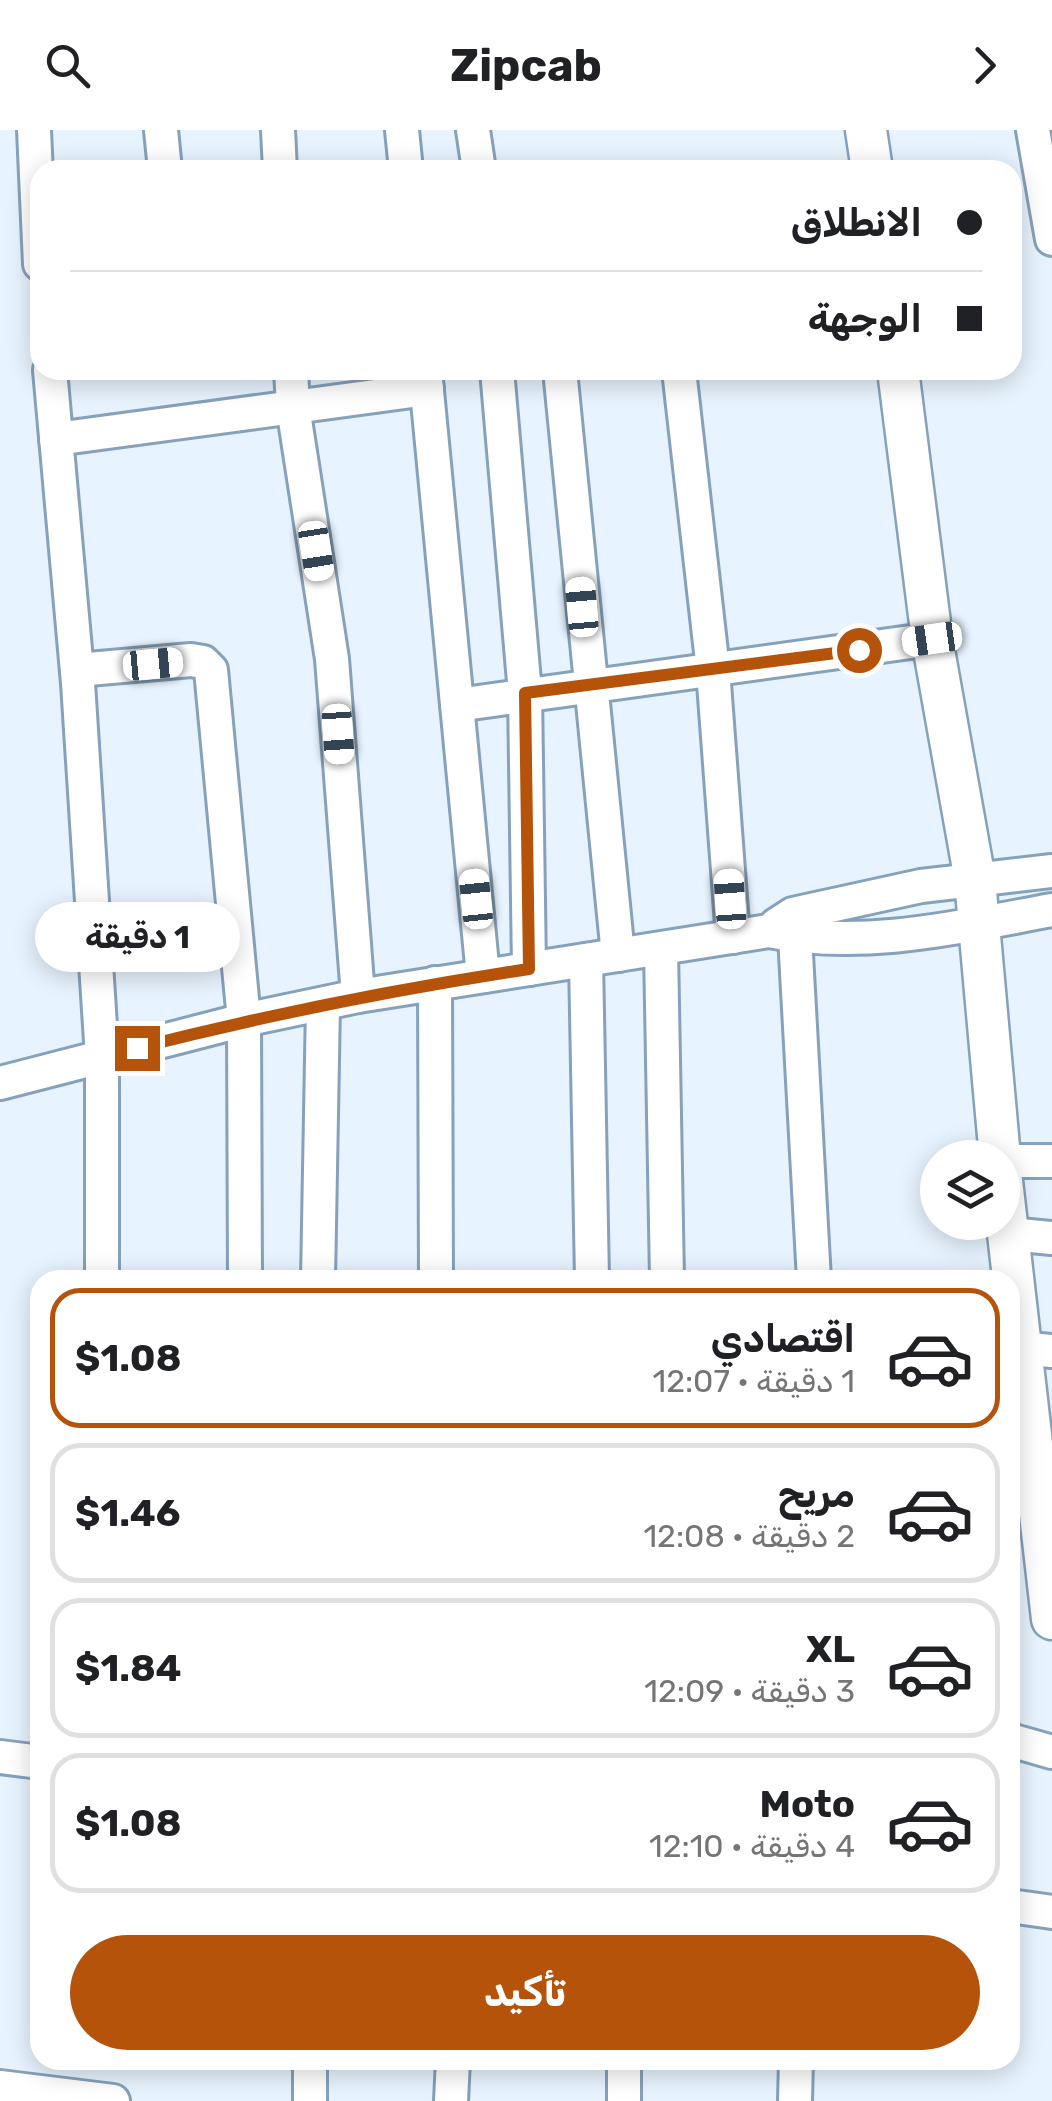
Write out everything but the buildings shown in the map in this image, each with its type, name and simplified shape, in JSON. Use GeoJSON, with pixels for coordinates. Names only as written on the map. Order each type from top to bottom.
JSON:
{"type":"FeatureCollection","features":[{"type":"Feature","properties":{"kind":"street"},"geometry":{"type":"LineString","coordinates":[[34,130],[35,160]]}},
{"type":"Feature","properties":{"kind":"street"},"geometry":{"type":"LineString","coordinates":[[160,130],[164,160]]}},
{"type":"Feature","properties":{"kind":"street"},"geometry":{"type":"LineString","coordinates":[[278,130],[280,160]]}},
{"type":"Feature","properties":{"kind":"street"},"geometry":{"type":"LineString","coordinates":[[402,130],[405,160]]}},
{"type":"Feature","properties":{"kind":"street"},"geometry":{"type":"LineString","coordinates":[[473,130],[478,160]]}},
{"type":"Feature","properties":{"kind":"street"},"geometry":{"type":"LineString","coordinates":[[866,130],[870,160]]}},
{"type":"Feature","properties":{"kind":"street"},"geometry":{"type":"LineString","coordinates":[[1033,130],[1052,239]]}},
{"type":"Feature","properties":{"kind":"street"},"geometry":{"type":"LineString","coordinates":[[51,380],[77,670],[102,1056],[102,1270]]}},
{"type":"Feature","properties":{"kind":"street"},"geometry":{"type":"LineString","coordinates":[[292,380],[332,659],[358,996]]}},
{"type":"Feature","properties":{"kind":"street"},"geometry":{"type":"LineString","coordinates":[[56,439],[293,407],[426,380],[483,976]]}},
{"type":"Feature","properties":{"kind":"street"},"geometry":{"type":"LineString","coordinates":[[498,380],[525,693],[529,969]]}},
{"type":"Feature","properties":{"kind":"street"},"geometry":{"type":"LineString","coordinates":[[561,380],[590,686],[602,958],[592,1270]]}},
{"type":"Feature","properties":{"kind":"street"},"geometry":{"type":"LineString","coordinates":[[680,380],[714,670],[732,937]]}},
{"type":"Feature","properties":{"kind":"street"},"geometry":{"type":"LineString","coordinates":[[899,380],[932,639],[980,924],[999,1140]]}},
{"type":"Feature","properties":{"kind":"street"},"geometry":{"type":"LineString","coordinates":[[457,705],[932,639]]}},
{"type":"Feature","properties":{"kind":"street"},"geometry":{"type":"LineString","coordinates":[[77,670],[191,660],[203,662],[210,670],[244,1020],[245,1270]]}},
{"type":"Feature","properties":{"kind":"street"},"geometry":{"type":"LineString","coordinates":[[0,1084],[244,1020],[358,996],[732,937],[786,927],[921,886],[1052,870]]}},
{"type":"Feature","properties":{"kind":"street"},"geometry":{"type":"LineString","coordinates":[[786,927],[840,939],[914,935],[1052,910]]}},
{"type":"Feature","properties":{"kind":"street"},"geometry":{"type":"LineString","coordinates":[[786,927],[813,1270]]}},
{"type":"Feature","properties":{"kind":"street"},"geometry":{"type":"LineString","coordinates":[[661,949],[668,1270]]}},
{"type":"Feature","properties":{"kind":"street"},"geometry":{"type":"LineString","coordinates":[[435,984],[436,1270]]}},
{"type":"Feature","properties":{"kind":"street"},"geometry":{"type":"LineString","coordinates":[[318,1270],[323,1004]]}},
{"type":"Feature","properties":{"kind":"street"},"geometry":{"type":"LineString","coordinates":[[1020,1160],[1052,1161]]}},
{"type":"Feature","properties":{"kind":"street"},"geometry":{"type":"LineString","coordinates":[[1020,1235],[1052,1238]]}},
{"type":"Feature","properties":{"kind":"street"},"geometry":{"type":"LineString","coordinates":[[1010,1240],[1015,1270]]}},
{"type":"Feature","properties":{"kind":"street"},"geometry":{"type":"LineString","coordinates":[[1020,1301],[1028,1349],[1024,1473],[1052,1619]]}},
{"type":"Feature","properties":{"kind":"street"},"geometry":{"type":"LineString","coordinates":[[1020,1743],[1052,1752]]}},
{"type":"Feature","properties":{"kind":"street"},"geometry":{"type":"LineString","coordinates":[[0,1757],[30,1761]]}},
{"type":"Feature","properties":{"kind":"street"},"geometry":{"type":"LineString","coordinates":[[1020,1907],[1052,1912]]}},
{"type":"Feature","properties":{"kind":"street"},"geometry":{"type":"LineString","coordinates":[[310,2070],[310,2101]]}},
{"type":"Feature","properties":{"kind":"street"},"geometry":{"type":"LineString","coordinates":[[451,2101],[453,2070]]}},
{"type":"Feature","properties":{"kind":"street"},"geometry":{"type":"LineString","coordinates":[[624,2070],[624,2101]]}},
{"type":"Feature","properties":{"kind":"street"},"geometry":{"type":"LineString","coordinates":[[796,2070],[796,2101]]}},
{"type":"Feature","properties":{"kind":"street"},"geometry":{"type":"LineString","coordinates":[[0,2087],[112,2101]]}},
{"type":"Feature","properties":{"kind":"route"},"geometry":{"type":"LineString","coordinates":[[137,1048],[358,996],[529,969],[525,693],[859,650]]}}]}
